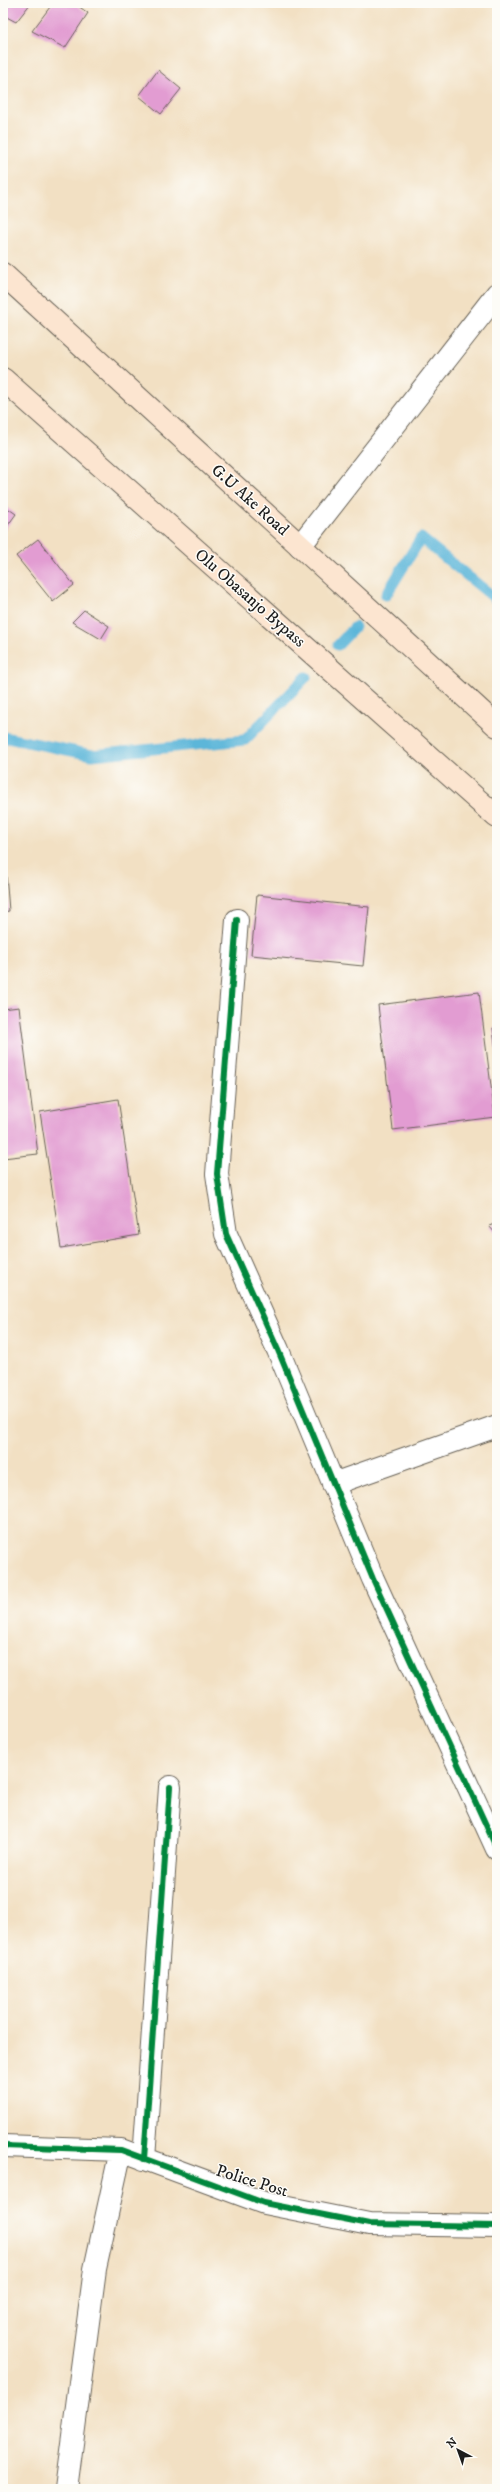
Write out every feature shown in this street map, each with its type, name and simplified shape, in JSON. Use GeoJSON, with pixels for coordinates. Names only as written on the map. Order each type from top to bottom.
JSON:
{"type":"FeatureCollection","features":[{"type":"Feature","properties":{"kind":"main road","name":"G.U Ake Road"},"geometry":{"type":"LineString","coordinates":[[3,274],[497,726]]}},
{"type":"Feature","properties":{"kind":"main road","name":"Olu Obasanjo Bypass"},"geometry":{"type":"LineString","coordinates":[[3,379],[497,817]]}},
{"type":"Feature","properties":{"kind":"street"},"geometry":{"type":"LineString","coordinates":[[300,546],[497,294]]}},
{"type":"Feature","properties":{"kind":"street"},"geometry":{"type":"LineString","coordinates":[[237,920],[217,1174],[226,1234],[278,1350],[373,1579],[497,1849]]}},
{"type":"Feature","properties":{"kind":"street"},"geometry":{"type":"LineString","coordinates":[[333,1484],[497,1426]]}},
{"type":"Feature","properties":{"kind":"street"},"geometry":{"type":"LineString","coordinates":[[144,2159],[170,1787]]}},
{"type":"Feature","properties":{"kind":"street","name":"Police Post"},"geometry":{"type":"LineString","coordinates":[[3,2146],[121,2150],[264,2203],[362,2222],[497,2226]]}},
{"type":"Feature","properties":{"kind":"street"},"geometry":{"type":"LineString","coordinates":[[66,2489],[95,2269],[121,2150]]}},
{"type":"Feature","properties":{"kind":"building"},"geometry":{"type":"Polygon","coordinates":[[[3,3],[31,3],[16,22],[3,15],[3,3]]]}},
{"type":"Feature","properties":{"kind":"building"},"geometry":{"type":"Polygon","coordinates":[[[53,3],[74,3],[88,13],[65,48],[32,31],[53,3]]]}},
{"type":"Feature","properties":{"kind":"building"},"geometry":{"type":"Polygon","coordinates":[[[158,70],[181,89],[161,114],[139,96],[158,70]]]}},
{"type":"Feature","properties":{"kind":"building"},"geometry":{"type":"Polygon","coordinates":[[[3,505],[16,514],[3,532],[3,505]]]}},
{"type":"Feature","properties":{"kind":"building"},"geometry":{"type":"Polygon","coordinates":[[[38,539],[74,585],[53,602],[16,556],[38,539]]]}},
{"type":"Feature","properties":{"kind":"building"},"geometry":{"type":"Polygon","coordinates":[[[84,610],[109,626],[101,639],[72,622],[84,610]]]}},
{"type":"Feature","properties":{"kind":"building"},"geometry":{"type":"Polygon","coordinates":[[[3,873],[6,873],[9,911],[3,912],[3,873]]]}},
{"type":"Feature","properties":{"kind":"building"},"geometry":{"type":"Polygon","coordinates":[[[257,895],[369,907],[363,966],[251,955],[257,895]]]}},
{"type":"Feature","properties":{"kind":"building"},"geometry":{"type":"Polygon","coordinates":[[[479,992],[495,1117],[393,1130],[378,1005],[479,992]]]}},
{"type":"Feature","properties":{"kind":"building"},"geometry":{"type":"Polygon","coordinates":[[[19,1007],[38,1154],[3,1158],[3,1009],[19,1007]]]}},
{"type":"Feature","properties":{"kind":"building"},"geometry":{"type":"Polygon","coordinates":[[[497,1027],[497,1049],[496,1050],[493,1028],[497,1027]]]}},
{"type":"Feature","properties":{"kind":"building"},"geometry":{"type":"Polygon","coordinates":[[[118,1099],[139,1235],[61,1248],[40,1112],[118,1099]]]}},
{"type":"Feature","properties":{"kind":"building"},"geometry":{"type":"Polygon","coordinates":[[[497,1223],[497,1235],[489,1226],[497,1223]]]}},
{"type":"Feature","properties":{"kind":"waterway"},"geometry":{"type":"LineString","coordinates":[[386,595],[421,538],[497,600]]}},
{"type":"Feature","properties":{"kind":"waterway"},"geometry":{"type":"LineString","coordinates":[[338,645],[355,627]]}},
{"type":"Feature","properties":{"kind":"waterway"},"geometry":{"type":"LineString","coordinates":[[3,737],[92,755],[245,740],[306,677]]}},
{"type":"Feature","properties":{"kind":"cycle path"},"geometry":{"type":"LineString","coordinates":[[237,920],[217,1174],[226,1234],[278,1350],[373,1579],[497,1849]]}},
{"type":"Feature","properties":{"kind":"cycle path"},"geometry":{"type":"LineString","coordinates":[[144,2159],[170,1787]]}},
{"type":"Feature","properties":{"kind":"cycle path"},"geometry":{"type":"LineString","coordinates":[[3,2146],[121,2150],[264,2203],[369,2224],[497,2226]]}}]}
